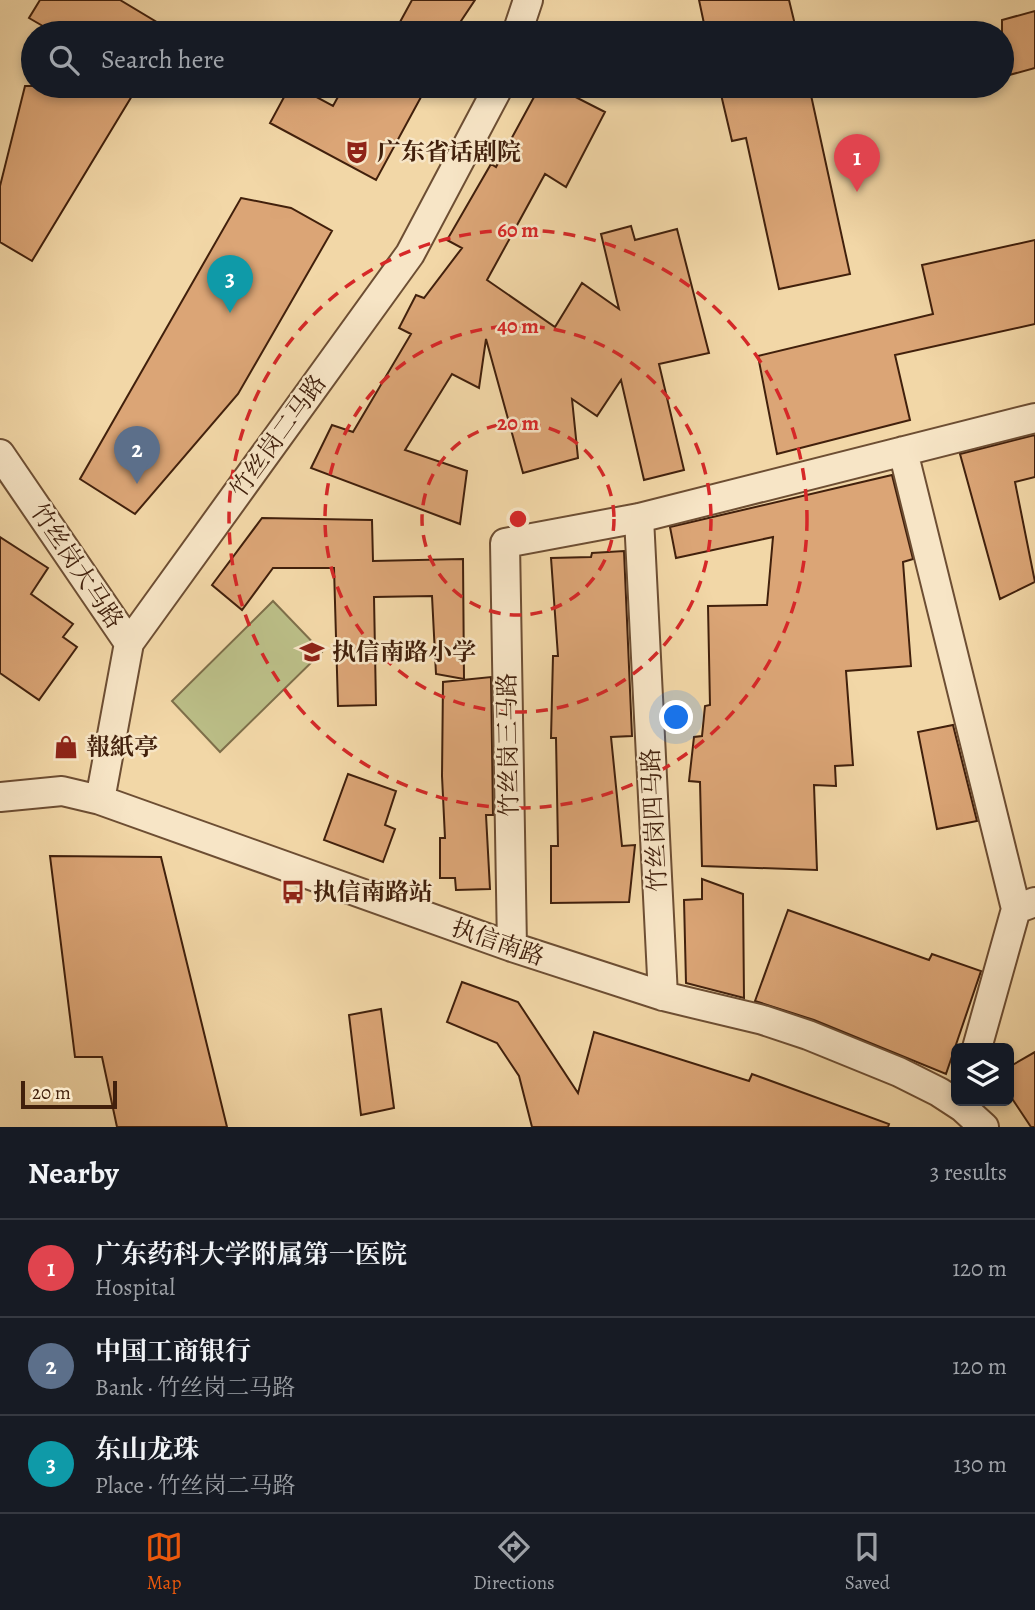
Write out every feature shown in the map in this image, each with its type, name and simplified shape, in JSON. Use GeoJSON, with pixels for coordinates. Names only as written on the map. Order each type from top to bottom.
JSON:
{"type":"FeatureCollection","features":[{"type":"Feature","properties":{"kind":"street"},"geometry":{"type":"LineString","coordinates":[[521,21],[528,0]]}},
{"type":"Feature","properties":{"kind":"street","name":"竹丝岗二马路"},"geometry":{"type":"LineString","coordinates":[[100,800],[129,643],[410,254],[493,98]]}},
{"type":"Feature","properties":{"kind":"street"},"geometry":{"type":"LineString","coordinates":[[639,518],[1035,418]]}},
{"type":"Feature","properties":{"kind":"street"},"geometry":{"type":"LineString","coordinates":[[903,451],[1025,905],[1007,933],[978,1043]]}},
{"type":"Feature","properties":{"kind":"street","name":"竹丝岗大马路"},"geometry":{"type":"LineString","coordinates":[[0,454],[129,643]]}},
{"type":"Feature","properties":{"kind":"street","name":"竹丝岗三马路"},"geometry":{"type":"LineString","coordinates":[[512,947],[505,543],[639,518]]}},
{"type":"Feature","properties":{"kind":"street","name":"竹丝岗四马路"},"geometry":{"type":"LineString","coordinates":[[639,518],[663,996]]}},
{"type":"Feature","properties":{"kind":"street","name":"执信南路"},"geometry":{"type":"LineString","coordinates":[[0,797],[62,791],[100,800],[512,947],[663,996],[763,1020],[808,1035],[900,1072],[951,1098]]}},
{"type":"Feature","properties":{"kind":"street","name":"执信南路"},"geometry":{"type":"LineString","coordinates":[[965,1106],[984,1127]]}},
{"type":"Feature","properties":{"kind":"green space"},"geometry":{"type":"Polygon","coordinates":[[[273,601],[322,652],[220,752],[172,701],[273,601]]]}},
{"type":"Feature","properties":{"kind":"building"},"geometry":{"type":"Polygon","coordinates":[[[40,0],[120,0],[155,21],[34,21],[29,18],[40,0]]]}},
{"type":"Feature","properties":{"kind":"building"},"geometry":{"type":"Polygon","coordinates":[[[412,0],[475,0],[461,21],[401,21],[412,0]]]}},
{"type":"Feature","properties":{"kind":"building"},"geometry":{"type":"Polygon","coordinates":[[[699,0],[789,0],[794,21],[703,21],[699,0]]]}},
{"type":"Feature","properties":{"kind":"building"},"geometry":{"type":"Polygon","coordinates":[[[1035,11],[1035,68],[1014,74],[1014,21],[1002,20],[1035,11]]]}},
{"type":"Feature","properties":{"kind":"building"},"geometry":{"type":"Polygon","coordinates":[[[22,98],[131,98],[32,261],[0,242],[0,186],[22,98]]]}},
{"type":"Feature","properties":{"kind":"building","name":"广东省话剧院"},"geometry":{"type":"Polygon","coordinates":[[[284,98],[318,98],[333,106],[337,98],[420,98],[376,180],[270,123],[284,98]]]}},
{"type":"Feature","properties":{"kind":"building"},"geometry":{"type":"Polygon","coordinates":[[[533,98],[578,98],[605,112],[566,187],[545,174],[487,280],[555,327],[582,283],[619,309],[601,234],[631,226],[635,240],[677,229],[709,353],[659,364],[684,470],[644,480],[621,380],[597,416],[572,399],[578,458],[523,473],[486,339],[479,388],[452,374],[405,450],[467,471],[460,524],[311,468],[332,425],[353,432],[411,334],[399,328],[416,295],[424,298],[462,248],[447,240],[491,164],[496,167],[533,98]]]}},
{"type":"Feature","properties":{"kind":"building"},"geometry":{"type":"Polygon","coordinates":[[[722,98],[812,98],[850,274],[779,289],[746,138],[732,141],[722,98]]]}},
{"type":"Feature","properties":{"kind":"building"},"geometry":{"type":"Polygon","coordinates":[[[241,198],[291,208],[332,231],[238,394],[135,514],[80,479],[241,198]]]}},
{"type":"Feature","properties":{"kind":"building"},"geometry":{"type":"Polygon","coordinates":[[[1035,240],[1035,324],[895,355],[910,420],[777,454],[758,356],[933,314],[922,265],[1035,240]]]}},
{"type":"Feature","properties":{"kind":"building"},"geometry":{"type":"Polygon","coordinates":[[[1035,435],[1035,477],[1015,482],[1035,582],[1000,599],[960,454],[1035,435]]]}},
{"type":"Feature","properties":{"kind":"building"},"geometry":{"type":"Polygon","coordinates":[[[892,475],[913,559],[903,562],[911,666],[846,671],[853,765],[835,766],[836,786],[814,785],[817,870],[702,866],[700,782],[689,781],[694,737],[702,736],[705,706],[710,705],[708,606],[767,605],[773,537],[676,558],[670,527],[892,475]]]}},
{"type":"Feature","properties":{"kind":"building"},"geometry":{"type":"Polygon","coordinates":[[[262,518],[372,520],[373,561],[463,559],[464,679],[436,674],[432,596],[374,597],[376,705],[338,706],[334,568],[273,568],[242,610],[212,585],[262,518]]]}},
{"type":"Feature","properties":{"kind":"building"},"geometry":{"type":"Polygon","coordinates":[[[0,537],[48,568],[31,594],[73,624],[63,637],[77,647],[39,700],[0,673],[0,537]]]}},
{"type":"Feature","properties":{"kind":"building"},"geometry":{"type":"Polygon","coordinates":[[[624,551],[632,736],[611,737],[622,846],[635,845],[629,902],[551,903],[551,846],[558,846],[556,738],[551,738],[553,656],[558,656],[551,558],[591,557],[592,553],[624,551]]]}},
{"type":"Feature","properties":{"kind":"building"},"geometry":{"type":"Polygon","coordinates":[[[491,677],[493,815],[486,815],[490,889],[456,890],[455,878],[440,878],[440,838],[445,838],[442,776],[443,682],[491,677]]]}},
{"type":"Feature","properties":{"kind":"building"},"geometry":{"type":"Polygon","coordinates":[[[953,725],[977,821],[937,829],[918,732],[953,725]]]}},
{"type":"Feature","properties":{"kind":"building"},"geometry":{"type":"Polygon","coordinates":[[[348,774],[396,791],[385,825],[395,829],[383,862],[324,840],[348,774]]]}},
{"type":"Feature","properties":{"kind":"building"},"geometry":{"type":"Polygon","coordinates":[[[50,856],[161,857],[227,1127],[117,1127],[102,1057],[75,1057],[50,856]]]}},
{"type":"Feature","properties":{"kind":"building"},"geometry":{"type":"Polygon","coordinates":[[[702,879],[743,894],[744,998],[686,983],[684,900],[702,899],[702,879]]]}},
{"type":"Feature","properties":{"kind":"building"},"geometry":{"type":"Polygon","coordinates":[[[788,910],[929,960],[932,954],[981,971],[957,1043],[951,1043],[951,1059],[946,1074],[814,1020],[755,1001],[788,910]]]}},
{"type":"Feature","properties":{"kind":"building"},"geometry":{"type":"Polygon","coordinates":[[[462,982],[518,1002],[578,1093],[594,1032],[749,1081],[752,1074],[889,1124],[888,1127],[532,1127],[519,1076],[497,1043],[447,1022],[462,982]]]}},
{"type":"Feature","properties":{"kind":"building"},"geometry":{"type":"Polygon","coordinates":[[[381,1009],[394,1108],[361,1115],[349,1015],[381,1009]]]}},
{"type":"Feature","properties":{"kind":"building"},"geometry":{"type":"Polygon","coordinates":[[[1035,1052],[1035,1127],[1031,1127],[1014,1102],[1014,1064],[1035,1052]]]}},
{"type":"Feature","properties":{"kind":"place","name":"广东省话剧院"},"geometry":{"type":"Point","coordinates":[357,152]}},
{"type":"Feature","properties":{"kind":"place","name":"广东药科大学附属第一医院"},"geometry":{"type":"Point","coordinates":[857,192]}},
{"type":"Feature","properties":{"kind":"place","name":"东山龙珠"},"geometry":{"type":"Point","coordinates":[230,313]}},
{"type":"Feature","properties":{"kind":"place","name":"中国工商银行"},"geometry":{"type":"Point","coordinates":[137,484]}},
{"type":"Feature","properties":{"kind":"place","name":"执信南路小学"},"geometry":{"type":"Point","coordinates":[312,652]}},
{"type":"Feature","properties":{"kind":"place","name":"報紙亭"},"geometry":{"type":"Point","coordinates":[66,747]}},
{"type":"Feature","properties":{"kind":"place","name":"执信南路站"},"geometry":{"type":"Point","coordinates":[293,892]}}]}
